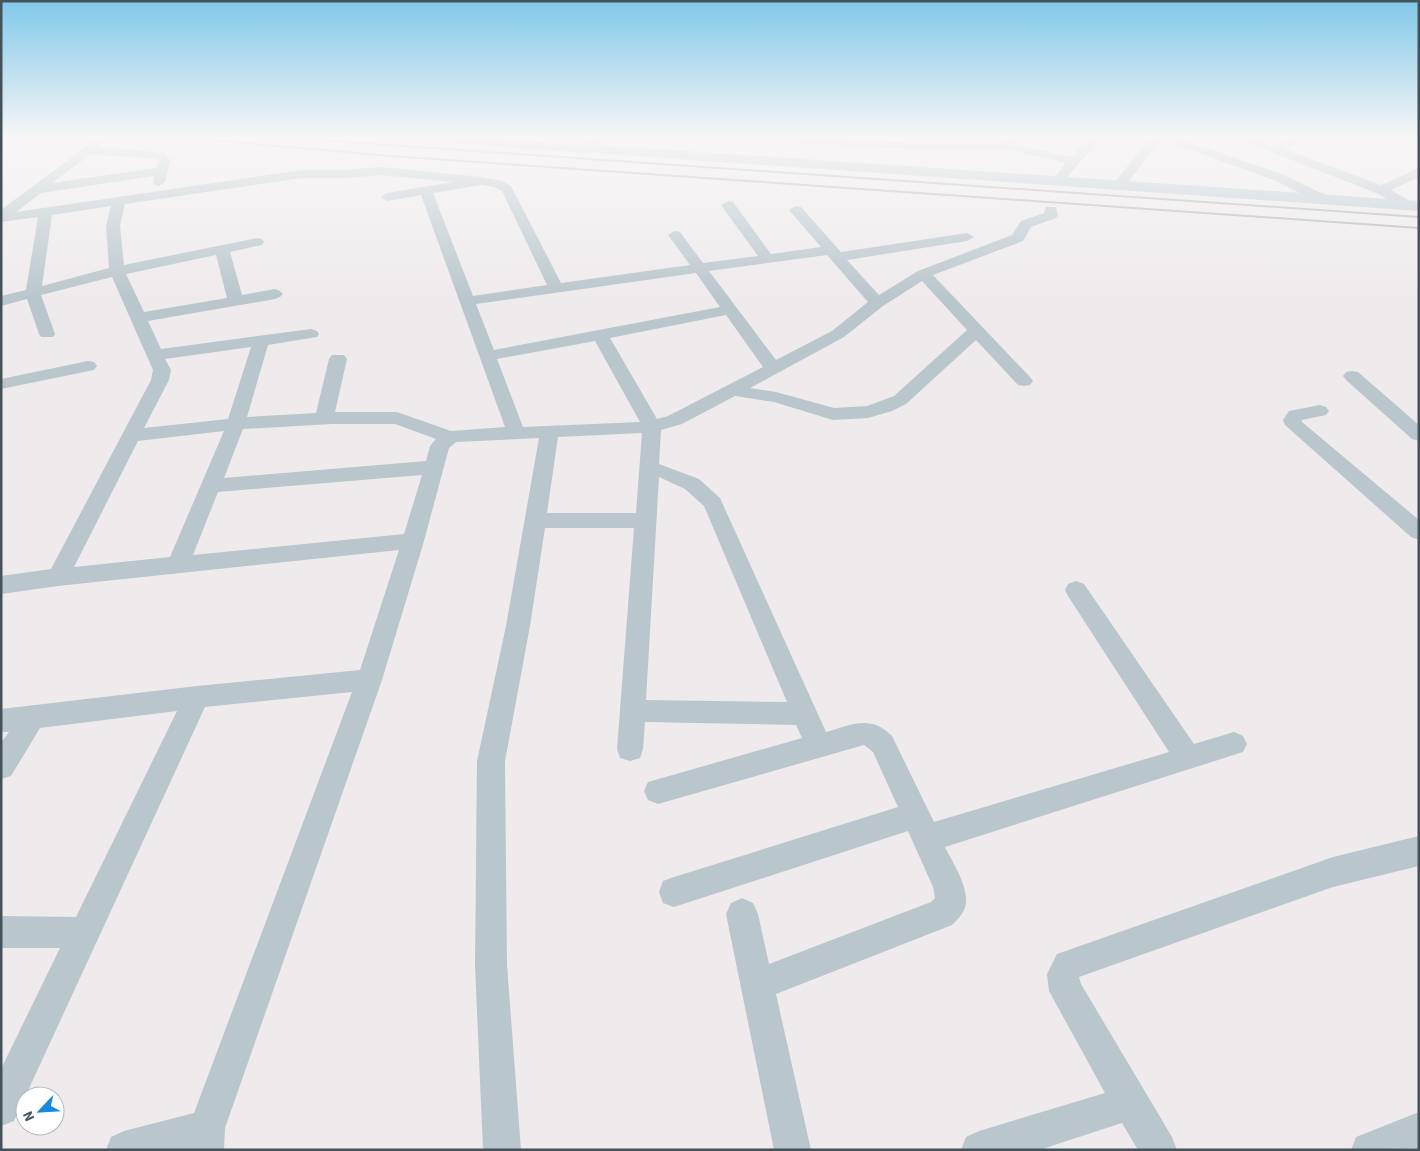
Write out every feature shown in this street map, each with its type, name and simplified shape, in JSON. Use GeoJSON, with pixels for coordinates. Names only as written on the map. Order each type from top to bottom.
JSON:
{"type":"FeatureCollection","features":[{"type":"Feature","properties":{"kind":"street"},"geometry":{"type":"LineString","coordinates":[[1,218],[35,192]]}},
{"type":"Feature","properties":{"kind":"street"},"geometry":{"type":"LineString","coordinates":[[1,218],[180,192]]}},
{"type":"Feature","properties":{"kind":"street"},"geometry":{"type":"LineString","coordinates":[[387,197],[421,192]]}},
{"type":"Feature","properties":{"kind":"street"},"geometry":{"type":"LineString","coordinates":[[426,192],[516,432]]}},
{"type":"Feature","properties":{"kind":"street"},"geometry":{"type":"LineString","coordinates":[[509,192],[556,288]]}},
{"type":"Feature","properties":{"kind":"street"},"geometry":{"type":"LineString","coordinates":[[1219,192],[1415,206]]}},
{"type":"Feature","properties":{"kind":"street"},"geometry":{"type":"LineString","coordinates":[[1308,192],[1325,200]]}},
{"type":"Feature","properties":{"kind":"street"},"geometry":{"type":"LineString","coordinates":[[1385,192],[1415,206]]}},
{"type":"Feature","properties":{"kind":"street"},"geometry":{"type":"LineString","coordinates":[[58,577],[160,380],[162,370],[117,271],[113,226],[119,200]]}},
{"type":"Feature","properties":{"kind":"street"},"geometry":{"type":"LineString","coordinates":[[728,205],[767,258]]}},
{"type":"Feature","properties":{"kind":"street"},"geometry":{"type":"LineString","coordinates":[[796,210],[876,303]]}},
{"type":"Feature","properties":{"kind":"street"},"geometry":{"type":"LineString","coordinates":[[131,436],[236,424],[324,419],[397,418],[450,437],[550,430],[652,427],[675,420],[838,334],[876,303],[923,274],[1018,238],[1028,222],[1044,220],[1051,215],[1051,210]]}},
{"type":"Feature","properties":{"kind":"street"},"geometry":{"type":"LineString","coordinates":[[46,211],[33,293],[46,334]]}},
{"type":"Feature","properties":{"kind":"street"},"geometry":{"type":"LineString","coordinates":[[954,226],[983,252]]}},
{"type":"Feature","properties":{"kind":"street"},"geometry":{"type":"LineString","coordinates":[[675,235],[773,368]]}},
{"type":"Feature","properties":{"kind":"street"},"geometry":{"type":"LineString","coordinates":[[467,301],[767,258],[834,253],[967,237]]}},
{"type":"Feature","properties":{"kind":"street"},"geometry":{"type":"LineString","coordinates":[[1,301],[117,271],[257,242]]}},
{"type":"Feature","properties":{"kind":"street"},"geometry":{"type":"LineString","coordinates":[[222,250],[236,301]]}},
{"type":"Feature","properties":{"kind":"street"},"geometry":{"type":"LineString","coordinates":[[923,274],[1024,381]]}},
{"type":"Feature","properties":{"kind":"street"},"geometry":{"type":"LineString","coordinates":[[137,318],[275,294]]}},
{"type":"Feature","properties":{"kind":"street"},"geometry":{"type":"LineString","coordinates":[[488,356],[730,310]]}},
{"type":"Feature","properties":{"kind":"street"},"geometry":{"type":"LineString","coordinates":[[732,390],[776,397],[834,414],[853,414],[886,407],[900,400],[976,331]]}},
{"type":"Feature","properties":{"kind":"street"},"geometry":{"type":"LineString","coordinates":[[154,355],[311,334]]}},
{"type":"Feature","properties":{"kind":"street"},"geometry":{"type":"LineString","coordinates":[[600,335],[652,427],[630,748]]}},
{"type":"Feature","properties":{"kind":"street"},"geometry":{"type":"LineString","coordinates":[[178,565],[236,424],[262,341]]}},
{"type":"Feature","properties":{"kind":"street"},"geometry":{"type":"LineString","coordinates":[[324,419],[338,359]]}},
{"type":"Feature","properties":{"kind":"street"},"geometry":{"type":"LineString","coordinates":[[1,384],[88,366]]}},
{"type":"Feature","properties":{"kind":"street"},"geometry":{"type":"LineString","coordinates":[[1352,376],[1419,436]]}},
{"type":"Feature","properties":{"kind":"street"},"geometry":{"type":"LineString","coordinates":[[1320,411],[1296,415],[1292,420],[1294,425],[1419,532]]}},
{"type":"Feature","properties":{"kind":"street"},"geometry":{"type":"LineString","coordinates":[[502,1150],[491,965],[491,762],[518,626],[550,430]]}},
{"type":"Feature","properties":{"kind":"street"},"geometry":{"type":"LineString","coordinates":[[124,1150],[206,1139],[369,680],[413,541],[440,446],[450,437]]}},
{"type":"Feature","properties":{"kind":"street"},"geometry":{"type":"LineString","coordinates":[[210,486],[434,467]]}},
{"type":"Feature","properties":{"kind":"street"},"geometry":{"type":"LineString","coordinates":[[648,467],[690,481],[704,491],[713,503],[818,745]]}},
{"type":"Feature","properties":{"kind":"street"},"geometry":{"type":"LineString","coordinates":[[535,521],[645,520]]}},
{"type":"Feature","properties":{"kind":"street"},"geometry":{"type":"LineString","coordinates":[[1,585],[58,577],[413,541]]}},
{"type":"Feature","properties":{"kind":"street"},"geometry":{"type":"LineString","coordinates":[[1076,590],[1188,758]]}},
{"type":"Feature","properties":{"kind":"street"},"geometry":{"type":"LineString","coordinates":[[1,720],[196,697],[369,680]]}},
{"type":"Feature","properties":{"kind":"street"},"geometry":{"type":"LineString","coordinates":[[1,1108],[196,697]]}},
{"type":"Feature","properties":{"kind":"street"},"geometry":{"type":"LineString","coordinates":[[633,711],[804,714]]}},
{"type":"Feature","properties":{"kind":"street"},"geometry":{"type":"LineString","coordinates":[[1,767],[33,716]]}},
{"type":"Feature","properties":{"kind":"street"},"geometry":{"type":"LineString","coordinates":[[658,791],[864,733],[875,736],[883,744],[948,886],[950,902],[941,914],[757,985]]}},
{"type":"Feature","properties":{"kind":"street"},"geometry":{"type":"LineString","coordinates":[[674,892],[1188,758],[1234,744]]}},
{"type":"Feature","properties":{"kind":"street"},"geometry":{"type":"LineString","coordinates":[[1159,1150],[1066,990],[1062,972],[1068,965],[1333,872],[1419,851]]}},
{"type":"Feature","properties":{"kind":"street"},"geometry":{"type":"LineString","coordinates":[[742,914],[793,1150]]}},
{"type":"Feature","properties":{"kind":"street"},"geometry":{"type":"LineString","coordinates":[[1,932],[84,933]]}},
{"type":"Feature","properties":{"kind":"street"},"geometry":{"type":"LineString","coordinates":[[980,1150],[1130,1103]]}},
{"type":"Feature","properties":{"kind":"street"},"geometry":{"type":"LineString","coordinates":[[1369,1150],[1419,1130]]}},
{"type":"Feature","properties":{"kind":"railway"},"geometry":{"type":"LineString","coordinates":[[901,192],[1419,228]]}},
{"type":"Feature","properties":{"kind":"railway"},"geometry":{"type":"LineString","coordinates":[[1057,192],[1419,217]]}}]}
